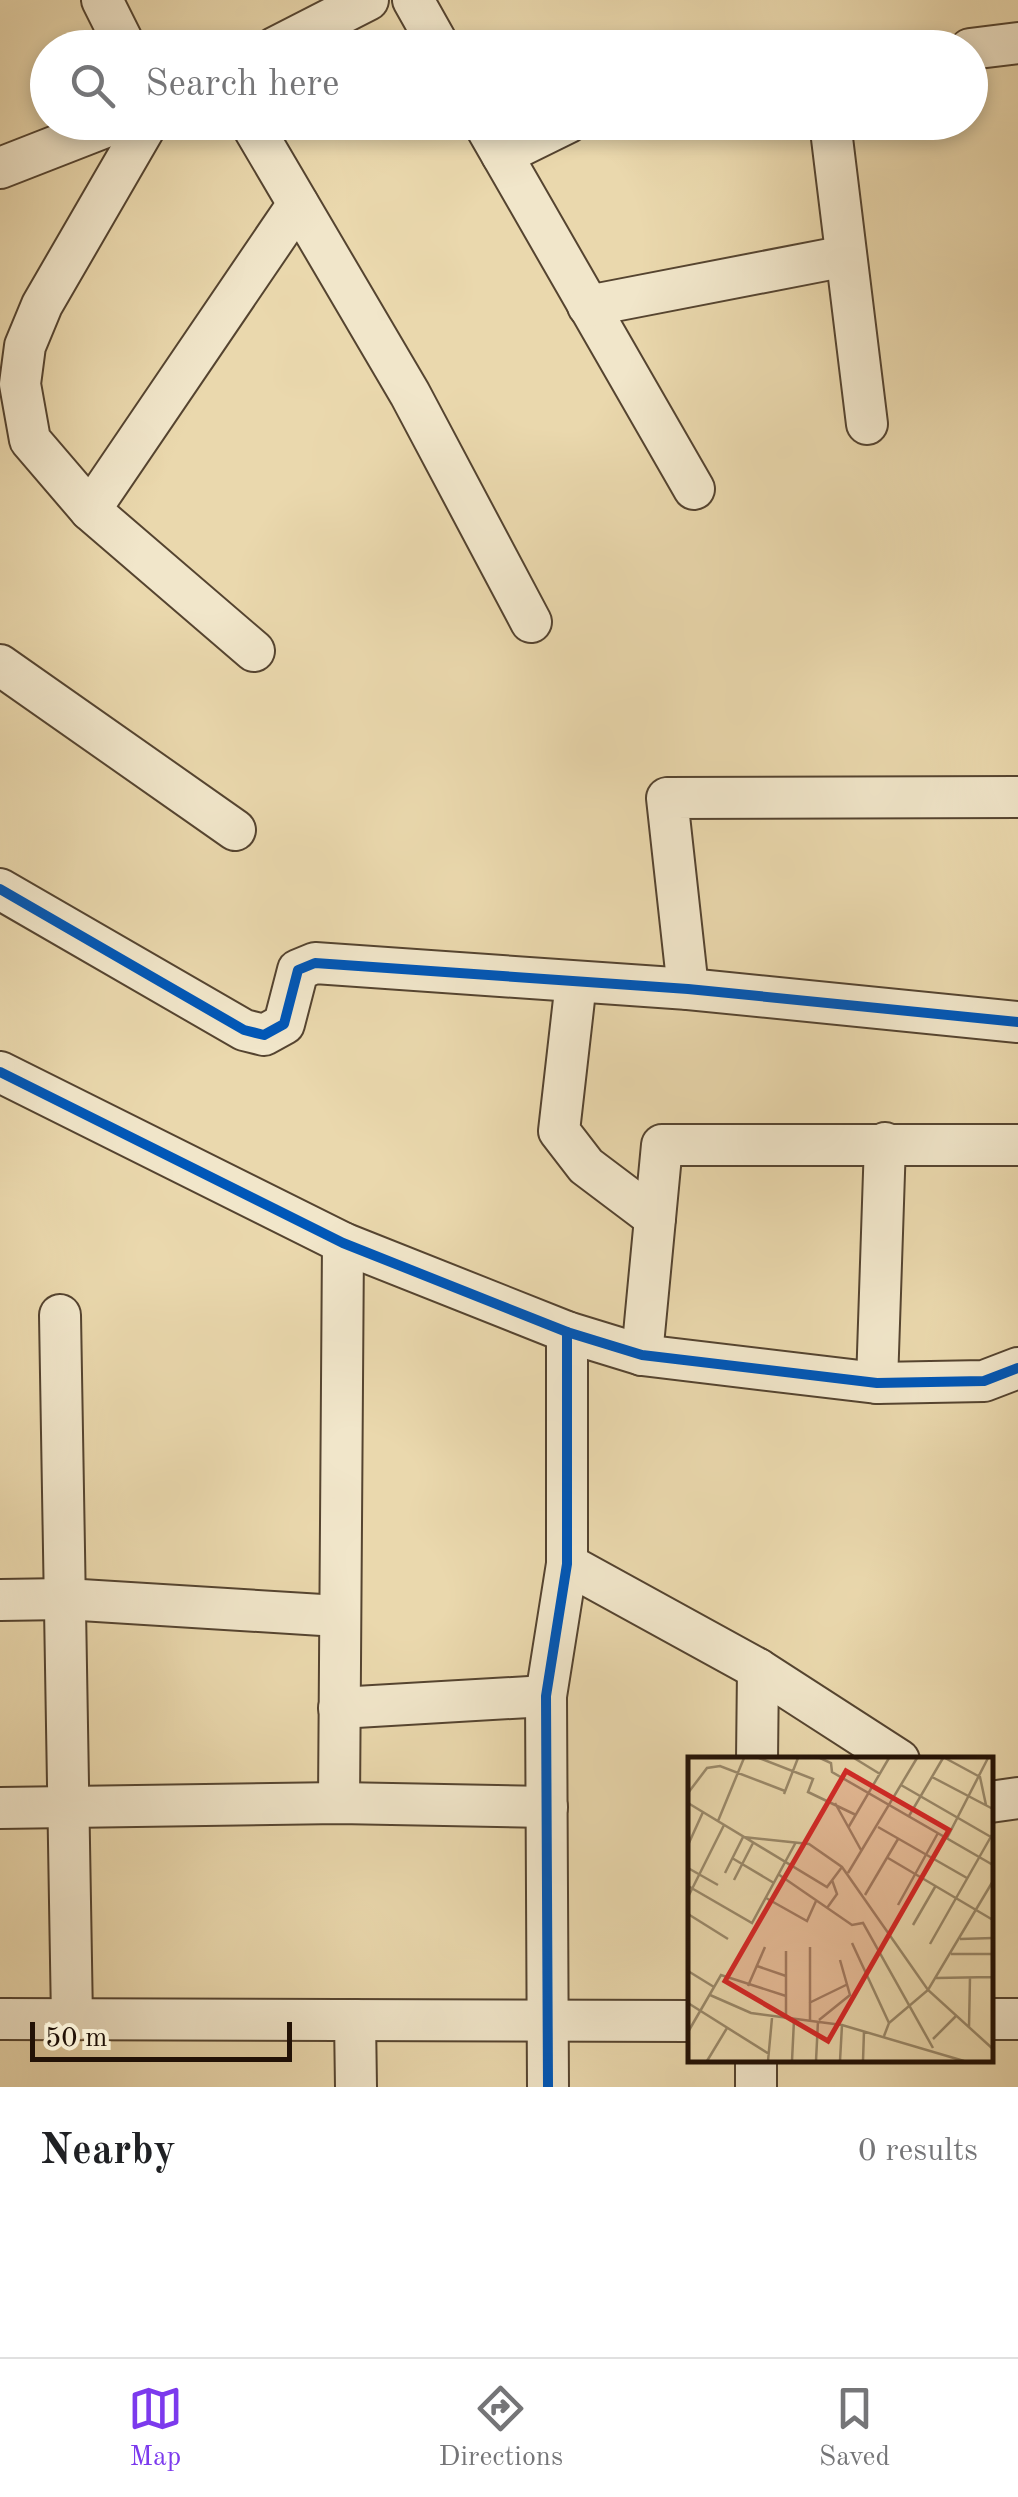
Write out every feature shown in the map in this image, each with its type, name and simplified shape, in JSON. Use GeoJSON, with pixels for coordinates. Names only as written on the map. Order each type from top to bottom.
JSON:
{"type":"FeatureCollection","features":[{"type":"Feature","properties":{"kind":"street"},"geometry":{"type":"LineString","coordinates":[[102,0],[117,30]]}},
{"type":"Feature","properties":{"kind":"street"},"geometry":{"type":"LineString","coordinates":[[413,0],[430,30]]}},
{"type":"Feature","properties":{"kind":"street"},"geometry":{"type":"LineString","coordinates":[[303,30],[344,5]]}},
{"type":"Feature","properties":{"kind":"street"},"geometry":{"type":"LineString","coordinates":[[988,47],[1018,43]]}},
{"type":"Feature","properties":{"kind":"street"},"geometry":{"type":"LineString","coordinates":[[0,168],[72,140]]}},
{"type":"Feature","properties":{"kind":"street"},"geometry":{"type":"LineString","coordinates":[[138,140],[42,305],[25,346],[20,384],[30,440],[90,510],[254,651]]}},
{"type":"Feature","properties":{"kind":"street"},"geometry":{"type":"LineString","coordinates":[[261,140],[410,394],[530,622]]}},
{"type":"Feature","properties":{"kind":"street"},"geometry":{"type":"LineString","coordinates":[[493,140],[694,489]]}},
{"type":"Feature","properties":{"kind":"street"},"geometry":{"type":"LineString","coordinates":[[832,140],[867,424]]}},
{"type":"Feature","properties":{"kind":"street"},"geometry":{"type":"LineString","coordinates":[[90,510],[298,204]]}},
{"type":"Feature","properties":{"kind":"street"},"geometry":{"type":"LineString","coordinates":[[588,306],[846,256]]}},
{"type":"Feature","properties":{"kind":"street"},"geometry":{"type":"LineString","coordinates":[[0,664],[235,830]]}},
{"type":"Feature","properties":{"kind":"street"},"geometry":{"type":"LineString","coordinates":[[688,989],[667,798],[1018,798]]}},
{"type":"Feature","properties":{"kind":"street"},"geometry":{"type":"LineString","coordinates":[[0,890],[244,1030],[264,1035],[284,1024],[298,970],[316,963],[688,989],[1018,1022]]}},
{"type":"Feature","properties":{"kind":"street"},"geometry":{"type":"LineString","coordinates":[[576,982],[559,1131],[586,1166],[656,1218]]}},
{"type":"Feature","properties":{"kind":"street"},"geometry":{"type":"LineString","coordinates":[[0,1072],[343,1243],[567,1332],[642,1355],[877,1383],[984,1381],[1018,1368]]}},
{"type":"Feature","properties":{"kind":"street"},"geometry":{"type":"LineString","coordinates":[[877,1383],[885,1144]]}},
{"type":"Feature","properties":{"kind":"street"},"geometry":{"type":"LineString","coordinates":[[642,1355],[662,1145],[1018,1145]]}},
{"type":"Feature","properties":{"kind":"street"},"geometry":{"type":"LineString","coordinates":[[339,1803],[343,1243]]}},
{"type":"Feature","properties":{"kind":"street"},"geometry":{"type":"LineString","coordinates":[[60,1315],[72,2020]]}},
{"type":"Feature","properties":{"kind":"street"},"geometry":{"type":"LineString","coordinates":[[548,2087],[546,1696],[567,1564],[567,1332]]}},
{"type":"Feature","properties":{"kind":"street"},"geometry":{"type":"LineString","coordinates":[[567,1564],[758,1669],[894,1757]]}},
{"type":"Feature","properties":{"kind":"street"},"geometry":{"type":"LineString","coordinates":[[0,1600],[65,1598],[338,1616]]}},
{"type":"Feature","properties":{"kind":"street"},"geometry":{"type":"LineString","coordinates":[[757,1757],[758,1669]]}},
{"type":"Feature","properties":{"kind":"street"},"geometry":{"type":"LineString","coordinates":[[339,1708],[546,1696]]}},
{"type":"Feature","properties":{"kind":"street"},"geometry":{"type":"LineString","coordinates":[[993,1802],[1018,1798]]}},
{"type":"Feature","properties":{"kind":"street"},"geometry":{"type":"LineString","coordinates":[[0,1808],[339,1803],[547,1806]]}},
{"type":"Feature","properties":{"kind":"street"},"geometry":{"type":"LineString","coordinates":[[0,2020],[688,2021]]}},
{"type":"Feature","properties":{"kind":"street"},"geometry":{"type":"LineString","coordinates":[[355,2020],[356,2087]]}},
{"type":"Feature","properties":{"kind":"cycle path"},"geometry":{"type":"LineString","coordinates":[[0,889],[244,1030],[264,1035],[284,1024],[298,970],[315,963],[688,989],[1018,1022]]}},
{"type":"Feature","properties":{"kind":"cycle path"},"geometry":{"type":"LineString","coordinates":[[0,1072],[343,1243],[567,1332],[642,1355],[877,1383],[984,1381],[1018,1368]]}},
{"type":"Feature","properties":{"kind":"cycle path"},"geometry":{"type":"LineString","coordinates":[[548,2087],[546,1696],[567,1564],[567,1332]]}}]}
